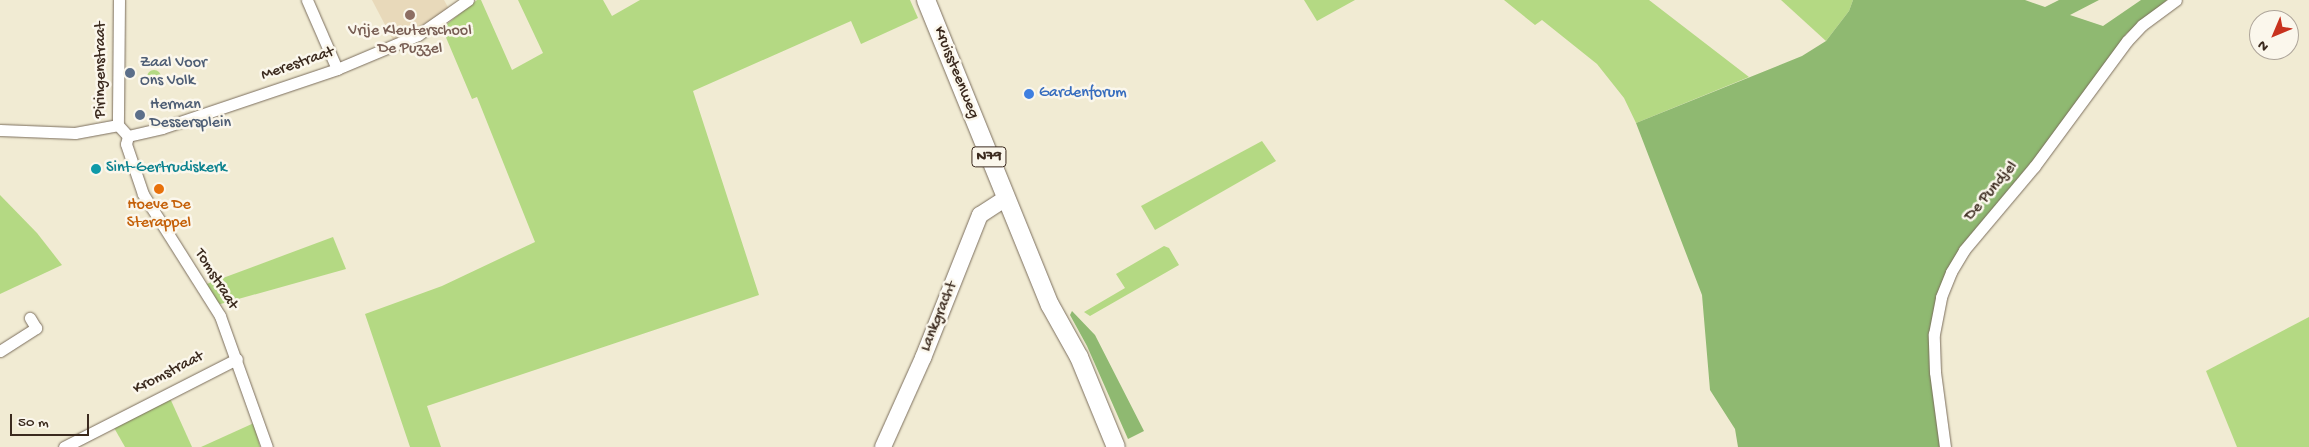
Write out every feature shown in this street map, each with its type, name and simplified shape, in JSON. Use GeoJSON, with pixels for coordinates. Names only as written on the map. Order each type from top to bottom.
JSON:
{"type":"FeatureCollection","features":[{"type":"Feature","properties":{"kind":"main road","name":"Kruissteenweg"},"geometry":{"type":"LineString","coordinates":[[926,0],[1053,313],[1104,447]]}},
{"type":"Feature","properties":{"kind":"main road","name":"Kruissteenweg"},"geometry":{"type":"LineString","coordinates":[[1053,313],[1079,357],[1116,447]]}},
{"type":"Feature","properties":{"kind":"street","name":"Piringenstraat"},"geometry":{"type":"LineString","coordinates":[[118,0],[118,125],[128,136]]}},
{"type":"Feature","properties":{"kind":"street"},"geometry":{"type":"LineString","coordinates":[[307,0],[337,69]]}},
{"type":"Feature","properties":{"kind":"street","name":"Merestraat"},"geometry":{"type":"LineString","coordinates":[[128,136],[162,128],[337,69],[418,35],[468,0]]}},
{"type":"Feature","properties":{"kind":"street","name":"De Pundjel"},"geometry":{"type":"LineString","coordinates":[[1945,447],[1936,381],[1934,334],[1941,297],[1951,272],[1964,250],[2034,167],[2126,41],[2142,25],[2176,0]]}},
{"type":"Feature","properties":{"kind":"street"},"geometry":{"type":"LineString","coordinates":[[0,130],[75,133],[118,125]]}},
{"type":"Feature","properties":{"kind":"street","name":"Tomstraat"},"geometry":{"type":"LineString","coordinates":[[128,136],[126,144],[143,194],[220,316],[267,447]]}},
{"type":"Feature","properties":{"kind":"street","name":"Lankgracht"},"geometry":{"type":"LineString","coordinates":[[883,447],[923,358],[980,215],[1006,198]]}},
{"type":"Feature","properties":{"kind":"street"},"geometry":{"type":"LineString","coordinates":[[0,351],[36,328],[30,318]]}},
{"type":"Feature","properties":{"kind":"street","name":"Kromstraat"},"geometry":{"type":"LineString","coordinates":[[64,447],[237,359]]}},
{"type":"Feature","properties":{"kind":"shaded area","name":"Vrije Kleuterschool De Puzzel"},"geometry":{"type":"Polygon","coordinates":[[[372,0],[444,0],[449,9],[394,42],[372,0]]]}},
{"type":"Feature","properties":{"kind":"green space"},"geometry":{"type":"Polygon","coordinates":[[[477,0],[481,0],[512,70],[543,53],[518,0],[603,0],[612,16],[640,0],[910,0],[918,18],[861,44],[851,21],[693,91],[759,295],[427,406],[441,447],[410,447],[365,314],[442,286],[535,242],[477,97],[472,99],[442,28],[477,0]]]}},
{"type":"Feature","properties":{"kind":"green space"},"geometry":{"type":"Polygon","coordinates":[[[1304,0],[1355,0],[1317,21],[1304,0]]]}},
{"type":"Feature","properties":{"kind":"green space"},"geometry":{"type":"Polygon","coordinates":[[[1504,0],[1649,0],[1749,77],[1636,123],[1624,98],[1597,64],[1542,20],[1535,25],[1504,0]]]}},
{"type":"Feature","properties":{"kind":"green space"},"geometry":{"type":"Polygon","coordinates":[[[1781,0],[1853,0],[1849,11],[1826,41],[1781,0]]]}},
{"type":"Feature","properties":{"kind":"green space"},"geometry":{"type":"Polygon","coordinates":[[[1853,0],[2025,0],[2045,7],[2059,0],[2099,0],[2070,15],[2103,26],[2141,0],[2167,0],[2126,34],[2054,134],[1980,226],[1934,308],[1941,447],[1738,447],[1735,429],[1710,390],[1702,295],[1636,123],[1802,56],[1826,41],[1849,11],[1853,0]]]}},
{"type":"Feature","properties":{"kind":"green space"},"geometry":{"type":"Polygon","coordinates":[[[151,70],[157,70],[161,77],[157,84],[151,84],[147,80],[147,74],[151,70]]]}},
{"type":"Feature","properties":{"kind":"green space"},"geometry":{"type":"Polygon","coordinates":[[[1262,141],[1276,161],[1155,230],[1141,206],[1262,141]]]}},
{"type":"Feature","properties":{"kind":"green space"},"geometry":{"type":"Polygon","coordinates":[[[0,195],[37,233],[62,265],[0,294],[0,195]]]}},
{"type":"Feature","properties":{"kind":"green space"},"geometry":{"type":"Polygon","coordinates":[[[333,237],[346,269],[217,305],[204,285],[333,237]]]}},
{"type":"Feature","properties":{"kind":"green space"},"geometry":{"type":"Polygon","coordinates":[[[1164,246],[1169,248],[1179,265],[1090,316],[1084,312],[1125,288],[1116,274],[1164,246]]]}},
{"type":"Feature","properties":{"kind":"green space"},"geometry":{"type":"Polygon","coordinates":[[[1072,311],[1095,335],[1144,431],[1128,439],[1087,346],[1070,315],[1072,311]]]}},
{"type":"Feature","properties":{"kind":"green space"},"geometry":{"type":"Polygon","coordinates":[[[2309,317],[2309,447],[2237,447],[2206,371],[2309,317]]]}},
{"type":"Feature","properties":{"kind":"green space"},"geometry":{"type":"Polygon","coordinates":[[[169,396],[192,447],[125,447],[113,426],[169,396]]]}},
{"type":"Feature","properties":{"kind":"green space"},"geometry":{"type":"Polygon","coordinates":[[[254,423],[260,447],[201,447],[254,423]]]}},
{"type":"Feature","properties":{"kind":"place","name":"Vrije Kleuterschool De Puzzel"},"geometry":{"type":"Point","coordinates":[410,15]}},
{"type":"Feature","properties":{"kind":"place","name":"Zaal Voor Ons Volk"},"geometry":{"type":"Point","coordinates":[130,73]}},
{"type":"Feature","properties":{"kind":"place","name":"Gardenforum"},"geometry":{"type":"Point","coordinates":[1029,94]}},
{"type":"Feature","properties":{"kind":"place","name":"Herman Dessersplein"},"geometry":{"type":"Point","coordinates":[140,115]}},
{"type":"Feature","properties":{"kind":"place","name":"Sint-Gertrudiskerk"},"geometry":{"type":"Point","coordinates":[96,169]}},
{"type":"Feature","properties":{"kind":"place","name":"Hoeve De Sterappel"},"geometry":{"type":"Point","coordinates":[159,189]}}]}
